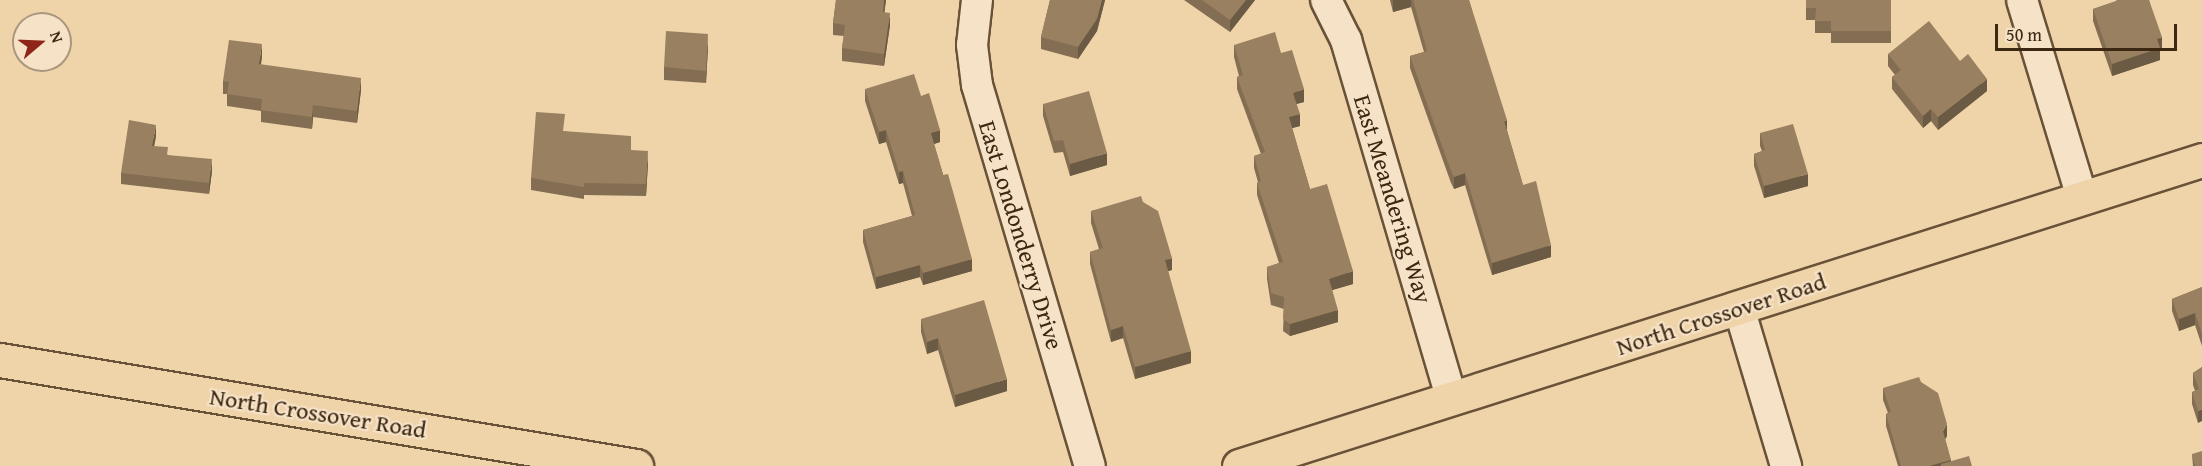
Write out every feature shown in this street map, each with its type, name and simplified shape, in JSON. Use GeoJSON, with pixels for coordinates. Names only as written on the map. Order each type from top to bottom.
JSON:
{"type":"FeatureCollection","features":[{"type":"Feature","properties":{"kind":"main road","name":"North Crossover Road"},"geometry":{"type":"LineString","coordinates":[[1239,466],[2202,160]]}},
{"type":"Feature","properties":{"kind":"main road","name":"North Crossover Road"},"geometry":{"type":"LineString","coordinates":[[0,360],[636,466]]}},
{"type":"Feature","properties":{"kind":"street","name":"East Londonderry Drive"},"geometry":{"type":"LineString","coordinates":[[977,0],[972,45],[976,85],[1090,466]]}},
{"type":"Feature","properties":{"kind":"street","name":"East Meandering Way"},"geometry":{"type":"LineString","coordinates":[[1326,0],[1346,40],[1452,400]]}},
{"type":"Feature","properties":{"kind":"street"},"geometry":{"type":"LineString","coordinates":[[2022,0],[2082,198]]}},
{"type":"Feature","properties":{"kind":"street"},"geometry":{"type":"LineString","coordinates":[[1739,308],[1785,466]]}},
{"type":"Feature","properties":{"kind":"building"},"geometry":{"type":"Polygon","coordinates":[[[836,0],[884,0],[883,12],[890,13],[884,54],[842,48],[845,25],[833,23],[836,0]]]}},
{"type":"Feature","properties":{"kind":"building"},"geometry":{"type":"Polygon","coordinates":[[[1050,0],[1102,0],[1097,19],[1078,47],[1041,37],[1050,0]]]}},
{"type":"Feature","properties":{"kind":"building"},"geometry":{"type":"Polygon","coordinates":[[[1202,0],[1246,0],[1230,20],[1202,0]]]}},
{"type":"Feature","properties":{"kind":"building"},"geometry":{"type":"Polygon","coordinates":[[[1413,0],[1469,0],[1507,120],[1504,121],[1523,185],[1536,181],[1551,245],[1492,263],[1465,173],[1454,177],[1451,171],[1410,56],[1427,51],[1413,0]]]}},
{"type":"Feature","properties":{"kind":"building"},"geometry":{"type":"Polygon","coordinates":[[[1806,0],[1891,0],[1891,31],[1831,31],[1831,21],[1815,21],[1816,8],[1806,8],[1806,0]]]}},
{"type":"Feature","properties":{"kind":"building"},"geometry":{"type":"Polygon","coordinates":[[[2119,0],[2149,0],[2162,37],[2157,39],[2160,48],[2112,64],[2093,9],[2119,0]]]}},
{"type":"Feature","properties":{"kind":"building"},"geometry":{"type":"Polygon","coordinates":[[[1929,21],[1960,61],[1968,54],[1987,79],[1938,117],[1931,109],[1923,116],[1892,77],[1901,70],[1888,54],[1929,21]]]}},
{"type":"Feature","properties":{"kind":"building"},"geometry":{"type":"Polygon","coordinates":[[[666,31],[708,34],[706,71],[664,67],[666,31]]]}},
{"type":"Feature","properties":{"kind":"building"},"geometry":{"type":"Polygon","coordinates":[[[1275,32],[1281,53],[1292,50],[1304,89],[1293,93],[1300,114],[1289,117],[1310,189],[1327,184],[1353,271],[1329,279],[1338,310],[1290,324],[1283,319],[1284,297],[1271,293],[1267,267],[1283,262],[1257,183],[1261,181],[1254,156],[1265,152],[1237,77],[1243,75],[1234,45],[1275,32]]]}},
{"type":"Feature","properties":{"kind":"building"},"geometry":{"type":"Polygon","coordinates":[[[229,40],[262,44],[259,64],[361,78],[357,111],[313,105],[312,117],[261,110],[262,99],[227,94],[229,82],[223,81],[229,40]]]}},
{"type":"Feature","properties":{"kind":"building"},"geometry":{"type":"Polygon","coordinates":[[[914,74],[921,96],[929,93],[940,130],[931,133],[943,175],[948,174],[972,259],[923,273],[920,265],[876,277],[863,230],[915,215],[903,171],[899,172],[886,130],[879,132],[865,89],[914,74]]]}},
{"type":"Feature","properties":{"kind":"building"},"geometry":{"type":"Polygon","coordinates":[[[1089,91],[1107,153],[1070,164],[1063,140],[1054,141],[1043,104],[1089,91]]]}},
{"type":"Feature","properties":{"kind":"building"},"geometry":{"type":"Polygon","coordinates":[[[536,112],[565,114],[563,131],[631,136],[631,150],[648,151],[646,184],[584,183],[584,187],[531,178],[536,112]]]}},
{"type":"Feature","properties":{"kind":"building"},"geometry":{"type":"Polygon","coordinates":[[[129,120],[156,125],[152,146],[168,147],[167,155],[212,159],[209,183],[121,173],[129,120]]]}},
{"type":"Feature","properties":{"kind":"building"},"geometry":{"type":"Polygon","coordinates":[[[1793,124],[1808,174],[1764,186],[1754,154],[1765,150],[1760,133],[1793,124]]]}},
{"type":"Feature","properties":{"kind":"building"},"geometry":{"type":"Polygon","coordinates":[[[1141,196],[1143,202],[1158,211],[1172,258],[1165,260],[1191,351],[1135,367],[1123,326],[1111,330],[1090,252],[1103,248],[1091,211],[1141,196]]]}},
{"type":"Feature","properties":{"kind":"building"},"geometry":{"type":"Polygon","coordinates":[[[2202,287],[2202,334],[2195,313],[2179,319],[2172,299],[2202,287]]]}},
{"type":"Feature","properties":{"kind":"building"},"geometry":{"type":"Polygon","coordinates":[[[984,300],[1007,379],[955,395],[938,338],[927,342],[921,319],[984,300]]]}},
{"type":"Feature","properties":{"kind":"building"},"geometry":{"type":"Polygon","coordinates":[[[2202,367],[2202,409],[2198,411],[2192,392],[2199,389],[2193,373],[2202,367]]]}},
{"type":"Feature","properties":{"kind":"building"},"geometry":{"type":"Polygon","coordinates":[[[1919,377],[1921,382],[1938,393],[1947,424],[1943,431],[1951,460],[1929,466],[1901,466],[1886,414],[1891,412],[1883,388],[1919,377]]]}},
{"type":"Feature","properties":{"kind":"building"},"geometry":{"type":"Polygon","coordinates":[[[2202,451],[2202,466],[2195,466],[2192,454],[2202,451]]]}},
{"type":"Feature","properties":{"kind":"building"},"geometry":{"type":"Polygon","coordinates":[[[1969,456],[1972,466],[1941,466],[1941,464],[1969,456]]]}}]}
